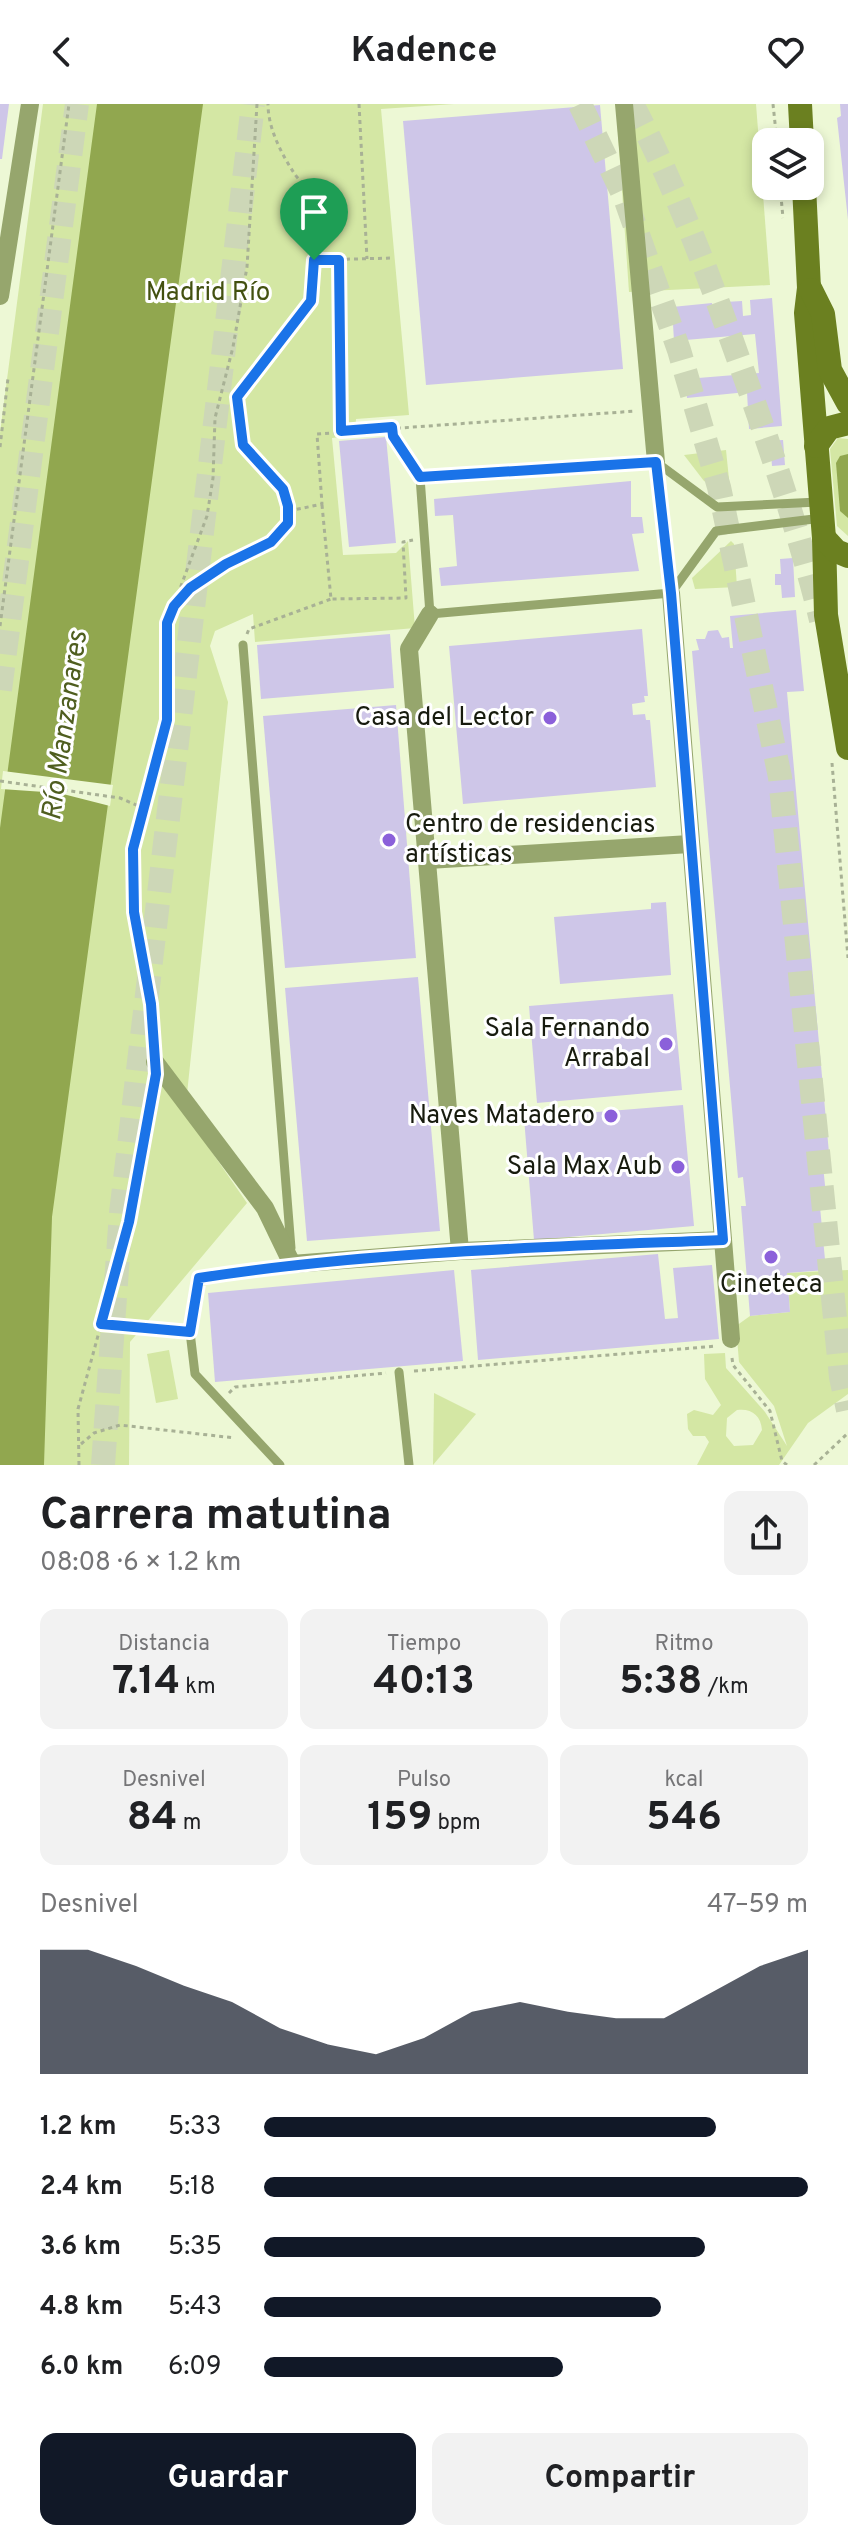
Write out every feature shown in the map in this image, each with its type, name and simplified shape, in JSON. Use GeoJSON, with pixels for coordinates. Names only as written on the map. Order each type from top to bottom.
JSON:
{"type":"FeatureCollection","features":[{"type":"Feature","properties":{"kind":"street"},"geometry":{"type":"LineString","coordinates":[[0,296],[4,239],[30,104]]}},
{"type":"Feature","properties":{"kind":"street"},"geometry":{"type":"LineString","coordinates":[[624,104],[656,462]]}},
{"type":"Feature","properties":{"kind":"street"},"geometry":{"type":"LineString","coordinates":[[800,104],[801,128]]}},
{"type":"Feature","properties":{"kind":"street"},"geometry":{"type":"LineString","coordinates":[[805,200],[809,288],[806,313],[826,615],[832,666],[846,722]]}},
{"type":"Feature","properties":{"kind":"street"},"geometry":{"type":"LineString","coordinates":[[809,288],[823,314],[830,370],[848,403]]}},
{"type":"Feature","properties":{"kind":"street"},"geometry":{"type":"LineString","coordinates":[[816,446],[829,428],[848,423]]}},
{"type":"Feature","properties":{"kind":"street"},"geometry":{"type":"LineString","coordinates":[[822,519],[836,551],[848,556]]}},
{"type":"Feature","properties":{"kind":"street"},"geometry":{"type":"LineString","coordinates":[[671,593],[731,1342]]}},
{"type":"Feature","properties":{"kind":"street"},"geometry":{"type":"LineString","coordinates":[[430,614],[409,649],[460,1251]]}},
{"type":"Feature","properties":{"kind":"street"},"geometry":{"type":"LineString","coordinates":[[848,694],[848,748]]}},
{"type":"Feature","properties":{"kind":"street"},"geometry":{"type":"LineString","coordinates":[[428,860],[690,844]]}},
{"type":"Feature","properties":{"kind":"street"},"geometry":{"type":"LineString","coordinates":[[155,1062],[265,1208],[292,1264],[460,1251],[723,1240]]}},
{"type":"Feature","properties":{"kind":"lane"},"geometry":{"type":"LineString","coordinates":[[656,462],[671,593]]}},
{"type":"Feature","properties":{"kind":"lane"},"geometry":{"type":"LineString","coordinates":[[656,462],[717,507],[822,519],[716,531],[671,593],[430,614],[420,477],[656,462]]}},
{"type":"Feature","properties":{"kind":"lane"},"geometry":{"type":"LineString","coordinates":[[243,645],[292,1264],[199,1278],[190,1332],[195,1374],[280,1465]]}},
{"type":"Feature","properties":{"kind":"lane"},"geometry":{"type":"LineString","coordinates":[[399,1372],[409,1465]]}},
{"type":"Feature","properties":{"kind":"path"},"geometry":{"type":"LineString","coordinates":[[0,626],[69,104]]}},
{"type":"Feature","properties":{"kind":"path"},"geometry":{"type":"LineString","coordinates":[[79,1465],[78,1409],[129,1222],[156,1074],[151,1004],[134,912],[133,849],[167,720],[167,632],[207,516],[213,478],[215,418],[233,347],[247,267],[257,104]]}},
{"type":"Feature","properties":{"kind":"path"},"geometry":{"type":"LineString","coordinates":[[174,606],[190,588],[226,564],[271,542],[288,523],[283,489],[243,445],[237,397],[311,301],[313,197],[293,172],[277,142],[268,118],[268,104]]}},
{"type":"Feature","properties":{"kind":"path"},"geometry":{"type":"LineString","coordinates":[[359,104],[367,259]]}},
{"type":"Feature","properties":{"kind":"path"},"geometry":{"type":"LineString","coordinates":[[773,104],[776,128]]}},
{"type":"Feature","properties":{"kind":"path"},"geometry":{"type":"LineString","coordinates":[[314,260],[394,258]]}},
{"type":"Feature","properties":{"kind":"path"},"geometry":{"type":"LineString","coordinates":[[339,260],[341,431]]}},
{"type":"Feature","properties":{"kind":"path"},"geometry":{"type":"LineString","coordinates":[[0,447],[8,378]]}},
{"type":"Feature","properties":{"kind":"path"},"geometry":{"type":"LineString","coordinates":[[331,599],[317,434],[651,410]]}},
{"type":"Feature","properties":{"kind":"path"},"geometry":{"type":"LineString","coordinates":[[392,427],[393,436],[420,477]]}},
{"type":"Feature","properties":{"kind":"path"},"geometry":{"type":"LineString","coordinates":[[288,511],[322,504]]}},
{"type":"Feature","properties":{"kind":"path"},"geometry":{"type":"LineString","coordinates":[[243,645],[249,629],[331,599],[406,598],[403,540],[425,540]]}},
{"type":"Feature","properties":{"kind":"path"},"geometry":{"type":"LineString","coordinates":[[0,781],[120,798],[142,808]]}},
{"type":"Feature","properties":{"kind":"path"},"geometry":{"type":"LineString","coordinates":[[101,1324],[190,1332]]}},
{"type":"Feature","properties":{"kind":"path"},"geometry":{"type":"LineString","coordinates":[[220,1400],[235,1387],[731,1342],[733,1365],[770,1411],[782,1461],[787,1465]]}},
{"type":"Feature","properties":{"kind":"path"},"geometry":{"type":"LineString","coordinates":[[79,1446],[94,1433],[120,1425],[226,1435],[265,1448]]}},
{"type":"Feature","properties":{"kind":"path"},"geometry":{"type":"LineString","coordinates":[[814,1465],[848,1433]]}},
{"type":"Feature","properties":{"kind":"green space","name":"Madrid Río"},"geometry":{"type":"Polygon","coordinates":[[[43,104],[454,104],[381,109],[409,415],[356,419],[355,435],[332,438],[343,555],[396,553],[408,541],[415,628],[255,642],[253,614],[215,631],[210,646],[228,702],[185,1113],[247,1203],[130,1342],[129,1465],[0,1465],[0,433],[43,104]]]}},
{"type":"Feature","properties":{"kind":"green space"},"geometry":{"type":"Polygon","coordinates":[[[616,104],[756,104],[758,128],[752,128],[752,200],[763,200],[770,285],[629,292],[616,104]]]}},
{"type":"Feature","properties":{"kind":"green space"},"geometry":{"type":"Polygon","coordinates":[[[838,438],[848,439],[848,536],[837,526],[830,449],[838,438]]]}},
{"type":"Feature","properties":{"kind":"green space"},"geometry":{"type":"Polygon","coordinates":[[[726,450],[730,489],[727,492],[704,481],[684,455],[726,450]]]}},
{"type":"Feature","properties":{"kind":"green space"},"geometry":{"type":"Polygon","coordinates":[[[731,541],[734,544],[737,587],[695,589],[692,578],[731,541]]]}},
{"type":"Feature","properties":{"kind":"green space"},"geometry":{"type":"Polygon","coordinates":[[[848,1270],[848,1394],[808,1423],[779,1465],[697,1465],[709,1442],[705,1436],[693,1436],[688,1429],[687,1414],[694,1410],[713,1415],[721,1405],[705,1379],[704,1354],[725,1353],[726,1368],[765,1412],[787,1446],[774,1406],[739,1362],[736,1326],[750,1316],[790,1312],[787,1273],[848,1270]],[[742,1410],[727,1418],[726,1436],[734,1446],[753,1445],[762,1430],[751,1411],[742,1410]]]}},
{"type":"Feature","properties":{"kind":"green space"},"geometry":{"type":"Polygon","coordinates":[[[169,1350],[178,1399],[156,1403],[147,1354],[169,1350]]]}},
{"type":"Feature","properties":{"kind":"green space"},"geometry":{"type":"Polygon","coordinates":[[[434,1393],[476,1414],[433,1465],[434,1393]]]}},
{"type":"Feature","properties":{"kind":"water","name":"Río Manzanares"},"geometry":{"type":"Polygon","coordinates":[[[97,104],[203,104],[52,1217],[44,1465],[0,1465],[0,828],[97,104]]]}},
{"type":"Feature","properties":{"kind":"water"},"geometry":{"type":"Polygon","coordinates":[[[848,454],[848,518],[840,511],[836,463],[840,456],[848,454]]]}},
{"type":"Feature","properties":{"kind":"pier"},"geometry":{"type":"Polygon","coordinates":[[[3,771],[113,785],[110,806],[59,793],[1,789],[3,771]]]}},
{"type":"Feature","properties":{"kind":"building"},"geometry":{"type":"Polygon","coordinates":[[[0,104],[9,104],[2,159],[0,159],[0,104]]]}},
{"type":"Feature","properties":{"kind":"building"},"geometry":{"type":"Polygon","coordinates":[[[840,104],[848,104],[848,220],[837,118],[841,116],[840,104]]]}},
{"type":"Feature","properties":{"kind":"building"},"geometry":{"type":"Polygon","coordinates":[[[600,105],[623,369],[426,385],[403,121],[600,105]]]}},
{"type":"Feature","properties":{"kind":"building"},"geometry":{"type":"Polygon","coordinates":[[[772,298],[782,426],[749,429],[747,392],[687,398],[686,379],[759,373],[755,334],[674,341],[672,307],[712,303],[713,318],[726,317],[725,302],[742,301],[743,316],[751,315],[750,300],[772,298]]]}},
{"type":"Feature","properties":{"kind":"building"},"geometry":{"type":"Polygon","coordinates":[[[386,437],[396,543],[349,547],[339,441],[386,437]]]}},
{"type":"Feature","properties":{"kind":"building"},"geometry":{"type":"Polygon","coordinates":[[[783,440],[785,465],[772,466],[771,454],[765,454],[764,441],[783,440]]]}},
{"type":"Feature","properties":{"kind":"building"},"geometry":{"type":"Polygon","coordinates":[[[631,481],[631,517],[642,517],[644,533],[632,534],[639,571],[441,586],[439,568],[457,566],[453,515],[435,516],[434,499],[631,481]]]}},
{"type":"Feature","properties":{"kind":"building"},"geometry":{"type":"Polygon","coordinates":[[[793,558],[795,597],[782,598],[781,585],[775,585],[775,574],[781,574],[780,559],[793,558]]]}},
{"type":"Feature","properties":{"kind":"building"},"geometry":{"type":"Polygon","coordinates":[[[796,610],[804,691],[787,692],[830,1164],[823,1165],[827,1206],[820,1207],[826,1270],[787,1273],[790,1312],[750,1316],[741,1206],[746,1206],[743,1177],[738,1178],[692,651],[699,650],[696,639],[705,639],[708,631],[718,630],[722,638],[729,637],[730,648],[733,648],[730,616],[796,610]]]}},
{"type":"Feature","properties":{"kind":"building","name":"Casa del Lector"},"geometry":{"type":"Polygon","coordinates":[[[642,629],[648,696],[644,696],[645,702],[632,704],[633,715],[645,714],[646,720],[650,720],[656,787],[463,804],[449,646],[642,629]]]}},
{"type":"Feature","properties":{"kind":"building"},"geometry":{"type":"Polygon","coordinates":[[[390,634],[394,688],[261,699],[257,645],[390,634]]]}},
{"type":"Feature","properties":{"kind":"building"},"geometry":{"type":"Polygon","coordinates":[[[396,705],[416,958],[285,968],[263,716],[396,705]]]}},
{"type":"Feature","properties":{"kind":"building"},"geometry":{"type":"Polygon","coordinates":[[[666,902],[671,975],[560,984],[554,917],[651,909],[651,903],[666,902]]]}},
{"type":"Feature","properties":{"kind":"building"},"geometry":{"type":"Polygon","coordinates":[[[418,977],[440,1231],[307,1241],[285,988],[418,977]]]}},
{"type":"Feature","properties":{"kind":"building"},"geometry":{"type":"Polygon","coordinates":[[[673,994],[682,1090],[537,1103],[529,1006],[673,994]]]}},
{"type":"Feature","properties":{"kind":"building"},"geometry":{"type":"Polygon","coordinates":[[[683,1105],[694,1226],[534,1240],[524,1118],[683,1105]]]}},
{"type":"Feature","properties":{"kind":"building"},"geometry":{"type":"Polygon","coordinates":[[[658,1254],[665,1319],[678,1318],[673,1268],[712,1265],[719,1339],[478,1360],[471,1270],[658,1254]]]}},
{"type":"Feature","properties":{"kind":"building"},"geometry":{"type":"Polygon","coordinates":[[[454,1270],[463,1361],[215,1382],[208,1293],[454,1270]]]}},
{"type":"Feature","properties":{"kind":"tunnel"},"geometry":{"type":"LineString","coordinates":[[0,690],[77,104]]}},
{"type":"Feature","properties":{"kind":"tunnel"},"geometry":{"type":"LineString","coordinates":[[103,1465],[121,1213],[253,104]]}},
{"type":"Feature","properties":{"kind":"tunnel"},"geometry":{"type":"LineString","coordinates":[[580,104],[625,198],[679,350],[719,487],[780,777],[841,1377],[848,1410]]}},
{"type":"Feature","properties":{"kind":"tunnel"},"geometry":{"type":"LineString","coordinates":[[632,104],[678,201],[718,302],[785,494],[821,620]]}},
{"type":"Feature","properties":{"kind":"place","name":"Casa del Lector"},"geometry":{"type":"Point","coordinates":[550,718]}},
{"type":"Feature","properties":{"kind":"place","name":"Centro de residencias artísticas"},"geometry":{"type":"Point","coordinates":[389,840]}},
{"type":"Feature","properties":{"kind":"place","name":"Sala Fernando Arrabal"},"geometry":{"type":"Point","coordinates":[666,1044]}},
{"type":"Feature","properties":{"kind":"place","name":"Naves Matadero"},"geometry":{"type":"Point","coordinates":[611,1116]}},
{"type":"Feature","properties":{"kind":"place","name":"Sala Max Aub"},"geometry":{"type":"Point","coordinates":[678,1167]}},
{"type":"Feature","properties":{"kind":"place","name":"Cineteca"},"geometry":{"type":"Point","coordinates":[771,1257]}},
{"type":"Feature","properties":{"kind":"route"},"geometry":{"type":"LineString","coordinates":[[314,260],[339,260],[341,431],[392,427],[393,436],[420,477],[656,462],[671,593],[672,637],[723,1240],[460,1251],[292,1264],[199,1278],[190,1332],[101,1324],[129,1222],[156,1074],[151,1004],[134,912],[133,849],[167,720],[167,623],[174,606],[190,588],[226,564],[271,542],[288,523],[288,506],[283,489],[264,472],[243,445],[237,421],[237,397],[258,365],[311,301],[314,260]]}}]}
